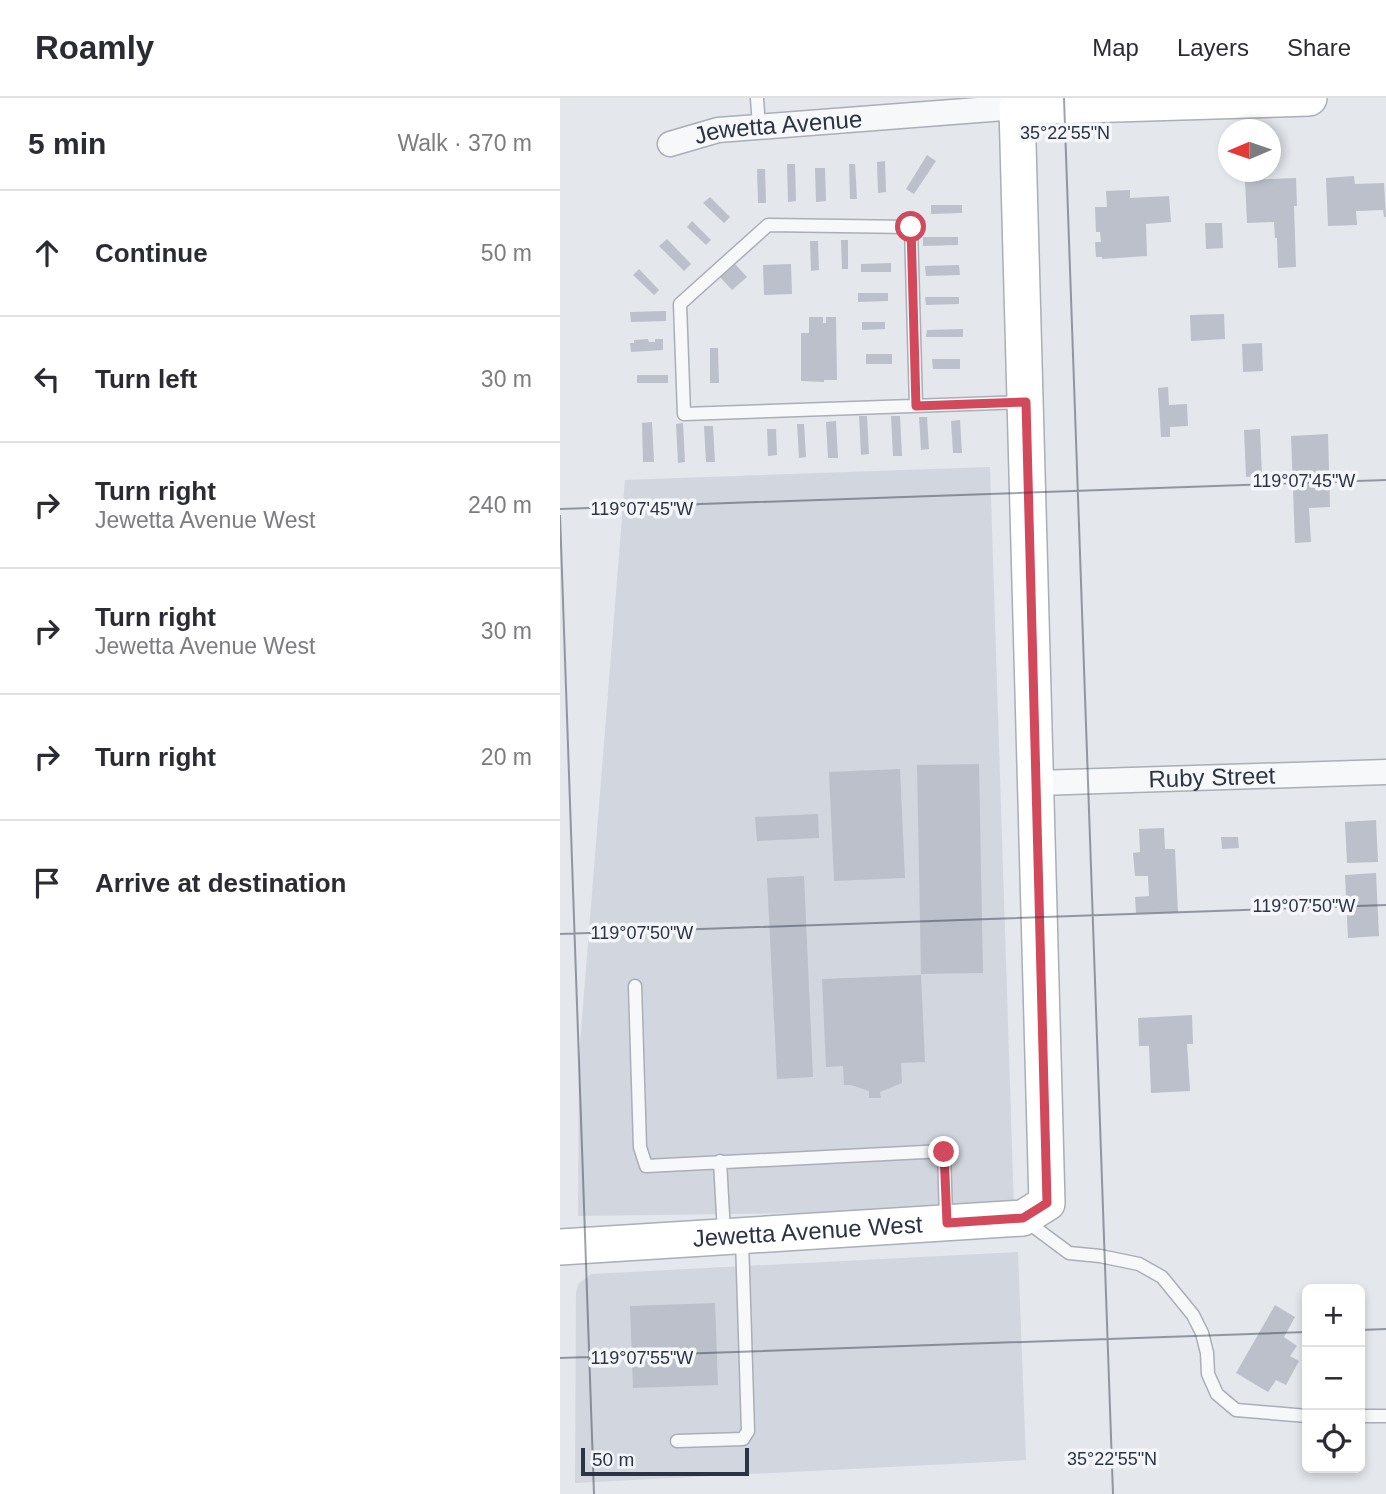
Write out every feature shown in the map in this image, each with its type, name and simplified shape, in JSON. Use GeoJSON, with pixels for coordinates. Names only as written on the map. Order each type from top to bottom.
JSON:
{"type":"FeatureCollection","features":[{"type":"Feature","properties":{"kind":"street","name":"Jewetta Avenue"},"geometry":{"type":"LineString","coordinates":[[670,144],[718,130],[953,105],[1017,107],[1308,98]]}},
{"type":"Feature","properties":{"kind":"street"},"geometry":{"type":"LineString","coordinates":[[1017,107],[1047,1203],[1023,1218]]}},
{"type":"Feature","properties":{"kind":"street","name":"Ruby Street"},"geometry":{"type":"LineString","coordinates":[[1037,783],[1386,772]]}},
{"type":"Feature","properties":{"kind":"street","name":"Jewetta Avenue West"},"geometry":{"type":"LineString","coordinates":[[560,1247],[1023,1218]]}},
{"type":"Feature","properties":{"kind":"lane"},"geometry":{"type":"LineString","coordinates":[[757,98],[759,127]]}},
{"type":"Feature","properties":{"kind":"lane"},"geometry":{"type":"LineString","coordinates":[[916,406],[911,227],[768,226],[680,304],[684,414],[916,406],[1026,402]]}},
{"type":"Feature","properties":{"kind":"lane"},"geometry":{"type":"LineString","coordinates":[[635,986],[640,1147],[646,1166],[944,1152],[947,1223]]}},
{"type":"Feature","properties":{"kind":"lane"},"geometry":{"type":"LineString","coordinates":[[677,1441],[743,1438],[748,1431],[733,1236],[720,1161]]}},
{"type":"Feature","properties":{"kind":"lane"},"geometry":{"type":"LineString","coordinates":[[1023,1218],[1069,1253],[1100,1256],[1139,1265],[1162,1278],[1193,1315],[1202,1333],[1208,1374],[1217,1394],[1236,1410],[1302,1416]]}},
{"type":"Feature","properties":{"kind":"lane"},"geometry":{"type":"LineString","coordinates":[[1365,1416],[1386,1416]]}},
{"type":"Feature","properties":{"kind":"shaded area"},"geometry":{"type":"Polygon","coordinates":[[[990,467],[1014,1210],[578,1216],[579,1056],[625,480],[990,467]]]}},
{"type":"Feature","properties":{"kind":"shaded area"},"geometry":{"type":"Polygon","coordinates":[[[1018,1252],[1026,1460],[575,1483],[576,1292],[579,1283],[591,1274],[1018,1252]]]}},
{"type":"Feature","properties":{"kind":"building"},"geometry":{"type":"Polygon","coordinates":[[[927,155],[936,161],[914,194],[906,189],[927,155]]]}},
{"type":"Feature","properties":{"kind":"building"},"geometry":{"type":"Polygon","coordinates":[[[885,161],[886,192],[878,193],[877,162],[885,161]]]}},
{"type":"Feature","properties":{"kind":"building"},"geometry":{"type":"Polygon","coordinates":[[[787,164],[795,164],[796,201],[788,202],[787,164]]]}},
{"type":"Feature","properties":{"kind":"building"},"geometry":{"type":"Polygon","coordinates":[[[849,164],[855,164],[857,199],[850,199],[849,164]]]}},
{"type":"Feature","properties":{"kind":"building"},"geometry":{"type":"Polygon","coordinates":[[[815,168],[825,168],[826,201],[816,202],[815,168]]]}},
{"type":"Feature","properties":{"kind":"building"},"geometry":{"type":"Polygon","coordinates":[[[757,169],[765,169],[766,203],[758,203],[757,169]]]}},
{"type":"Feature","properties":{"kind":"building"},"geometry":{"type":"Polygon","coordinates":[[[1354,176],[1355,184],[1384,183],[1386,217],[1383,210],[1356,211],[1357,225],[1328,226],[1326,178],[1354,176]]]}},
{"type":"Feature","properties":{"kind":"building"},"geometry":{"type":"Polygon","coordinates":[[[1296,178],[1296,267],[1278,268],[1274,222],[1247,223],[1245,182],[1281,182],[1281,179],[1296,178]]]}},
{"type":"Feature","properties":{"kind":"building"},"geometry":{"type":"Polygon","coordinates":[[[1130,190],[1130,198],[1169,196],[1171,222],[1146,224],[1147,256],[1102,259],[1096,257],[1095,242],[1101,242],[1100,232],[1096,232],[1095,207],[1107,207],[1106,191],[1130,190]]]}},
{"type":"Feature","properties":{"kind":"building"},"geometry":{"type":"Polygon","coordinates":[[[710,197],[730,217],[724,223],[703,203],[710,197]]]}},
{"type":"Feature","properties":{"kind":"building"},"geometry":{"type":"Polygon","coordinates":[[[931,205],[962,205],[962,213],[931,214],[931,205]]]}},
{"type":"Feature","properties":{"kind":"building"},"geometry":{"type":"Polygon","coordinates":[[[692,221],[711,240],[706,245],[687,227],[692,221]]]}},
{"type":"Feature","properties":{"kind":"building"},"geometry":{"type":"Polygon","coordinates":[[[1205,223],[1222,223],[1223,248],[1206,249],[1205,223]]]}},
{"type":"Feature","properties":{"kind":"building"},"geometry":{"type":"Polygon","coordinates":[[[923,237],[958,237],[958,245],[923,246],[923,237]]]}},
{"type":"Feature","properties":{"kind":"building"},"geometry":{"type":"Polygon","coordinates":[[[667,239],[691,264],[684,271],[659,246],[667,239]]]}},
{"type":"Feature","properties":{"kind":"building"},"geometry":{"type":"Polygon","coordinates":[[[841,240],[848,240],[848,269],[842,269],[841,240]]]}},
{"type":"Feature","properties":{"kind":"building"},"geometry":{"type":"Polygon","coordinates":[[[810,241],[818,241],[819,270],[811,271],[810,241]]]}},
{"type":"Feature","properties":{"kind":"building"},"geometry":{"type":"Polygon","coordinates":[[[891,263],[891,272],[861,272],[861,264],[891,263]]]}},
{"type":"Feature","properties":{"kind":"building"},"geometry":{"type":"Polygon","coordinates":[[[735,264],[747,277],[732,290],[720,277],[735,264]]]}},
{"type":"Feature","properties":{"kind":"building"},"geometry":{"type":"Polygon","coordinates":[[[791,264],[792,294],[764,295],[763,265],[791,264]]]}},
{"type":"Feature","properties":{"kind":"building"},"geometry":{"type":"Polygon","coordinates":[[[959,265],[960,275],[926,276],[925,266],[959,265]]]}},
{"type":"Feature","properties":{"kind":"building"},"geometry":{"type":"Polygon","coordinates":[[[639,269],[659,290],[654,295],[633,275],[639,269]]]}},
{"type":"Feature","properties":{"kind":"building"},"geometry":{"type":"Polygon","coordinates":[[[858,293],[888,293],[888,301],[858,302],[858,293]]]}},
{"type":"Feature","properties":{"kind":"building"},"geometry":{"type":"Polygon","coordinates":[[[925,297],[959,297],[959,304],[926,305],[925,297]]]}},
{"type":"Feature","properties":{"kind":"building"},"geometry":{"type":"Polygon","coordinates":[[[666,311],[666,321],[631,322],[630,312],[666,311]]]}},
{"type":"Feature","properties":{"kind":"building"},"geometry":{"type":"Polygon","coordinates":[[[1224,314],[1225,339],[1191,341],[1190,315],[1224,314]]]}},
{"type":"Feature","properties":{"kind":"building"},"geometry":{"type":"Polygon","coordinates":[[[809,317],[823,317],[823,323],[826,323],[826,317],[836,317],[837,380],[801,381],[801,333],[809,333],[809,317]]]}},
{"type":"Feature","properties":{"kind":"building"},"geometry":{"type":"Polygon","coordinates":[[[862,322],[885,322],[885,329],[862,330],[862,322]]]}},
{"type":"Feature","properties":{"kind":"building"},"geometry":{"type":"Polygon","coordinates":[[[963,329],[963,337],[926,337],[927,330],[963,329]]]}},
{"type":"Feature","properties":{"kind":"building"},"geometry":{"type":"Polygon","coordinates":[[[648,339],[649,342],[655,342],[655,339],[663,339],[663,350],[631,352],[630,343],[648,339]]]}},
{"type":"Feature","properties":{"kind":"building"},"geometry":{"type":"Polygon","coordinates":[[[1262,343],[1263,371],[1243,372],[1242,344],[1262,343]]]}},
{"type":"Feature","properties":{"kind":"building"},"geometry":{"type":"Polygon","coordinates":[[[710,348],[718,348],[719,383],[710,383],[710,348]]]}},
{"type":"Feature","properties":{"kind":"building"},"geometry":{"type":"Polygon","coordinates":[[[866,354],[892,354],[892,364],[866,364],[866,354]]]}},
{"type":"Feature","properties":{"kind":"building"},"geometry":{"type":"Polygon","coordinates":[[[932,359],[960,359],[960,369],[933,369],[932,359]]]}},
{"type":"Feature","properties":{"kind":"building"},"geometry":{"type":"Polygon","coordinates":[[[637,375],[668,375],[668,383],[637,383],[637,375]]]}},
{"type":"Feature","properties":{"kind":"building"},"geometry":{"type":"Polygon","coordinates":[[[1168,387],[1169,405],[1187,404],[1188,426],[1170,427],[1170,437],[1161,437],[1158,388],[1168,387]]]}},
{"type":"Feature","properties":{"kind":"building"},"geometry":{"type":"Polygon","coordinates":[[[859,416],[867,416],[869,454],[861,455],[859,416]]]}},
{"type":"Feature","properties":{"kind":"building"},"geometry":{"type":"Polygon","coordinates":[[[891,416],[900,416],[902,456],[893,456],[891,416]]]}},
{"type":"Feature","properties":{"kind":"building"},"geometry":{"type":"Polygon","coordinates":[[[919,417],[927,417],[929,449],[921,450],[919,417]]]}},
{"type":"Feature","properties":{"kind":"building"},"geometry":{"type":"Polygon","coordinates":[[[960,420],[962,453],[953,453],[951,421],[960,420]]]}},
{"type":"Feature","properties":{"kind":"building"},"geometry":{"type":"Polygon","coordinates":[[[836,421],[838,458],[828,458],[826,422],[836,421]]]}},
{"type":"Feature","properties":{"kind":"building"},"geometry":{"type":"Polygon","coordinates":[[[652,422],[654,462],[643,462],[642,423],[652,422]]]}},
{"type":"Feature","properties":{"kind":"building"},"geometry":{"type":"Polygon","coordinates":[[[683,423],[685,462],[678,463],[676,424],[683,423]]]}},
{"type":"Feature","properties":{"kind":"building"},"geometry":{"type":"Polygon","coordinates":[[[797,424],[804,424],[806,457],[799,458],[797,424]]]}},
{"type":"Feature","properties":{"kind":"building"},"geometry":{"type":"Polygon","coordinates":[[[704,426],[713,426],[715,462],[706,462],[704,426]]]}},
{"type":"Feature","properties":{"kind":"building"},"geometry":{"type":"Polygon","coordinates":[[[767,429],[776,429],[777,455],[768,456],[767,429]]]}},
{"type":"Feature","properties":{"kind":"building"},"geometry":{"type":"Polygon","coordinates":[[[1260,429],[1262,476],[1246,477],[1244,430],[1260,429]]]}},
{"type":"Feature","properties":{"kind":"building"},"geometry":{"type":"Polygon","coordinates":[[[1328,434],[1330,507],[1309,508],[1311,542],[1295,543],[1291,436],[1328,434]]]}},
{"type":"Feature","properties":{"kind":"building"},"geometry":{"type":"Polygon","coordinates":[[[979,764],[983,973],[921,974],[917,765],[979,764]]]}},
{"type":"Feature","properties":{"kind":"building"},"geometry":{"type":"Polygon","coordinates":[[[900,769],[905,878],[834,881],[829,772],[900,769]]]}},
{"type":"Feature","properties":{"kind":"building"},"geometry":{"type":"Polygon","coordinates":[[[818,814],[819,838],[757,841],[755,817],[818,814]]]}},
{"type":"Feature","properties":{"kind":"building"},"geometry":{"type":"Polygon","coordinates":[[[1376,820],[1378,862],[1347,863],[1345,822],[1376,820]]]}},
{"type":"Feature","properties":{"kind":"building"},"geometry":{"type":"Polygon","coordinates":[[[1164,828],[1165,849],[1175,849],[1178,912],[1136,913],[1135,897],[1149,896],[1148,876],[1135,876],[1133,853],[1140,852],[1139,829],[1164,828]]]}},
{"type":"Feature","properties":{"kind":"building"},"geometry":{"type":"Polygon","coordinates":[[[1221,837],[1238,837],[1239,848],[1222,849],[1221,837]]]}},
{"type":"Feature","properties":{"kind":"building"},"geometry":{"type":"Polygon","coordinates":[[[1376,873],[1379,936],[1348,938],[1345,875],[1376,873]]]}},
{"type":"Feature","properties":{"kind":"building"},"geometry":{"type":"Polygon","coordinates":[[[804,876],[813,1077],[777,1079],[767,878],[804,876]]]}},
{"type":"Feature","properties":{"kind":"building"},"geometry":{"type":"Polygon","coordinates":[[[921,975],[925,1062],[901,1063],[902,1083],[880,1092],[881,1098],[869,1098],[869,1091],[844,1085],[843,1066],[826,1067],[822,979],[921,975]]]}},
{"type":"Feature","properties":{"kind":"building"},"geometry":{"type":"Polygon","coordinates":[[[1192,1015],[1193,1044],[1187,1044],[1190,1091],[1151,1093],[1149,1046],[1139,1046],[1138,1018],[1192,1015]]]}},
{"type":"Feature","properties":{"kind":"building"},"geometry":{"type":"Polygon","coordinates":[[[715,1303],[718,1385],[633,1388],[630,1306],[715,1303]]]}},
{"type":"Feature","properties":{"kind":"building"},"geometry":{"type":"Polygon","coordinates":[[[1275,1305],[1295,1317],[1284,1337],[1297,1346],[1290,1356],[1299,1361],[1286,1385],[1276,1380],[1268,1392],[1236,1373],[1275,1305]]]}},
{"type":"Feature","properties":{"kind":"route"},"geometry":{"type":"LineString","coordinates":[[911,227],[916,406],[1026,402],[1047,1203],[1023,1218],[947,1223],[944,1152]]}}]}
